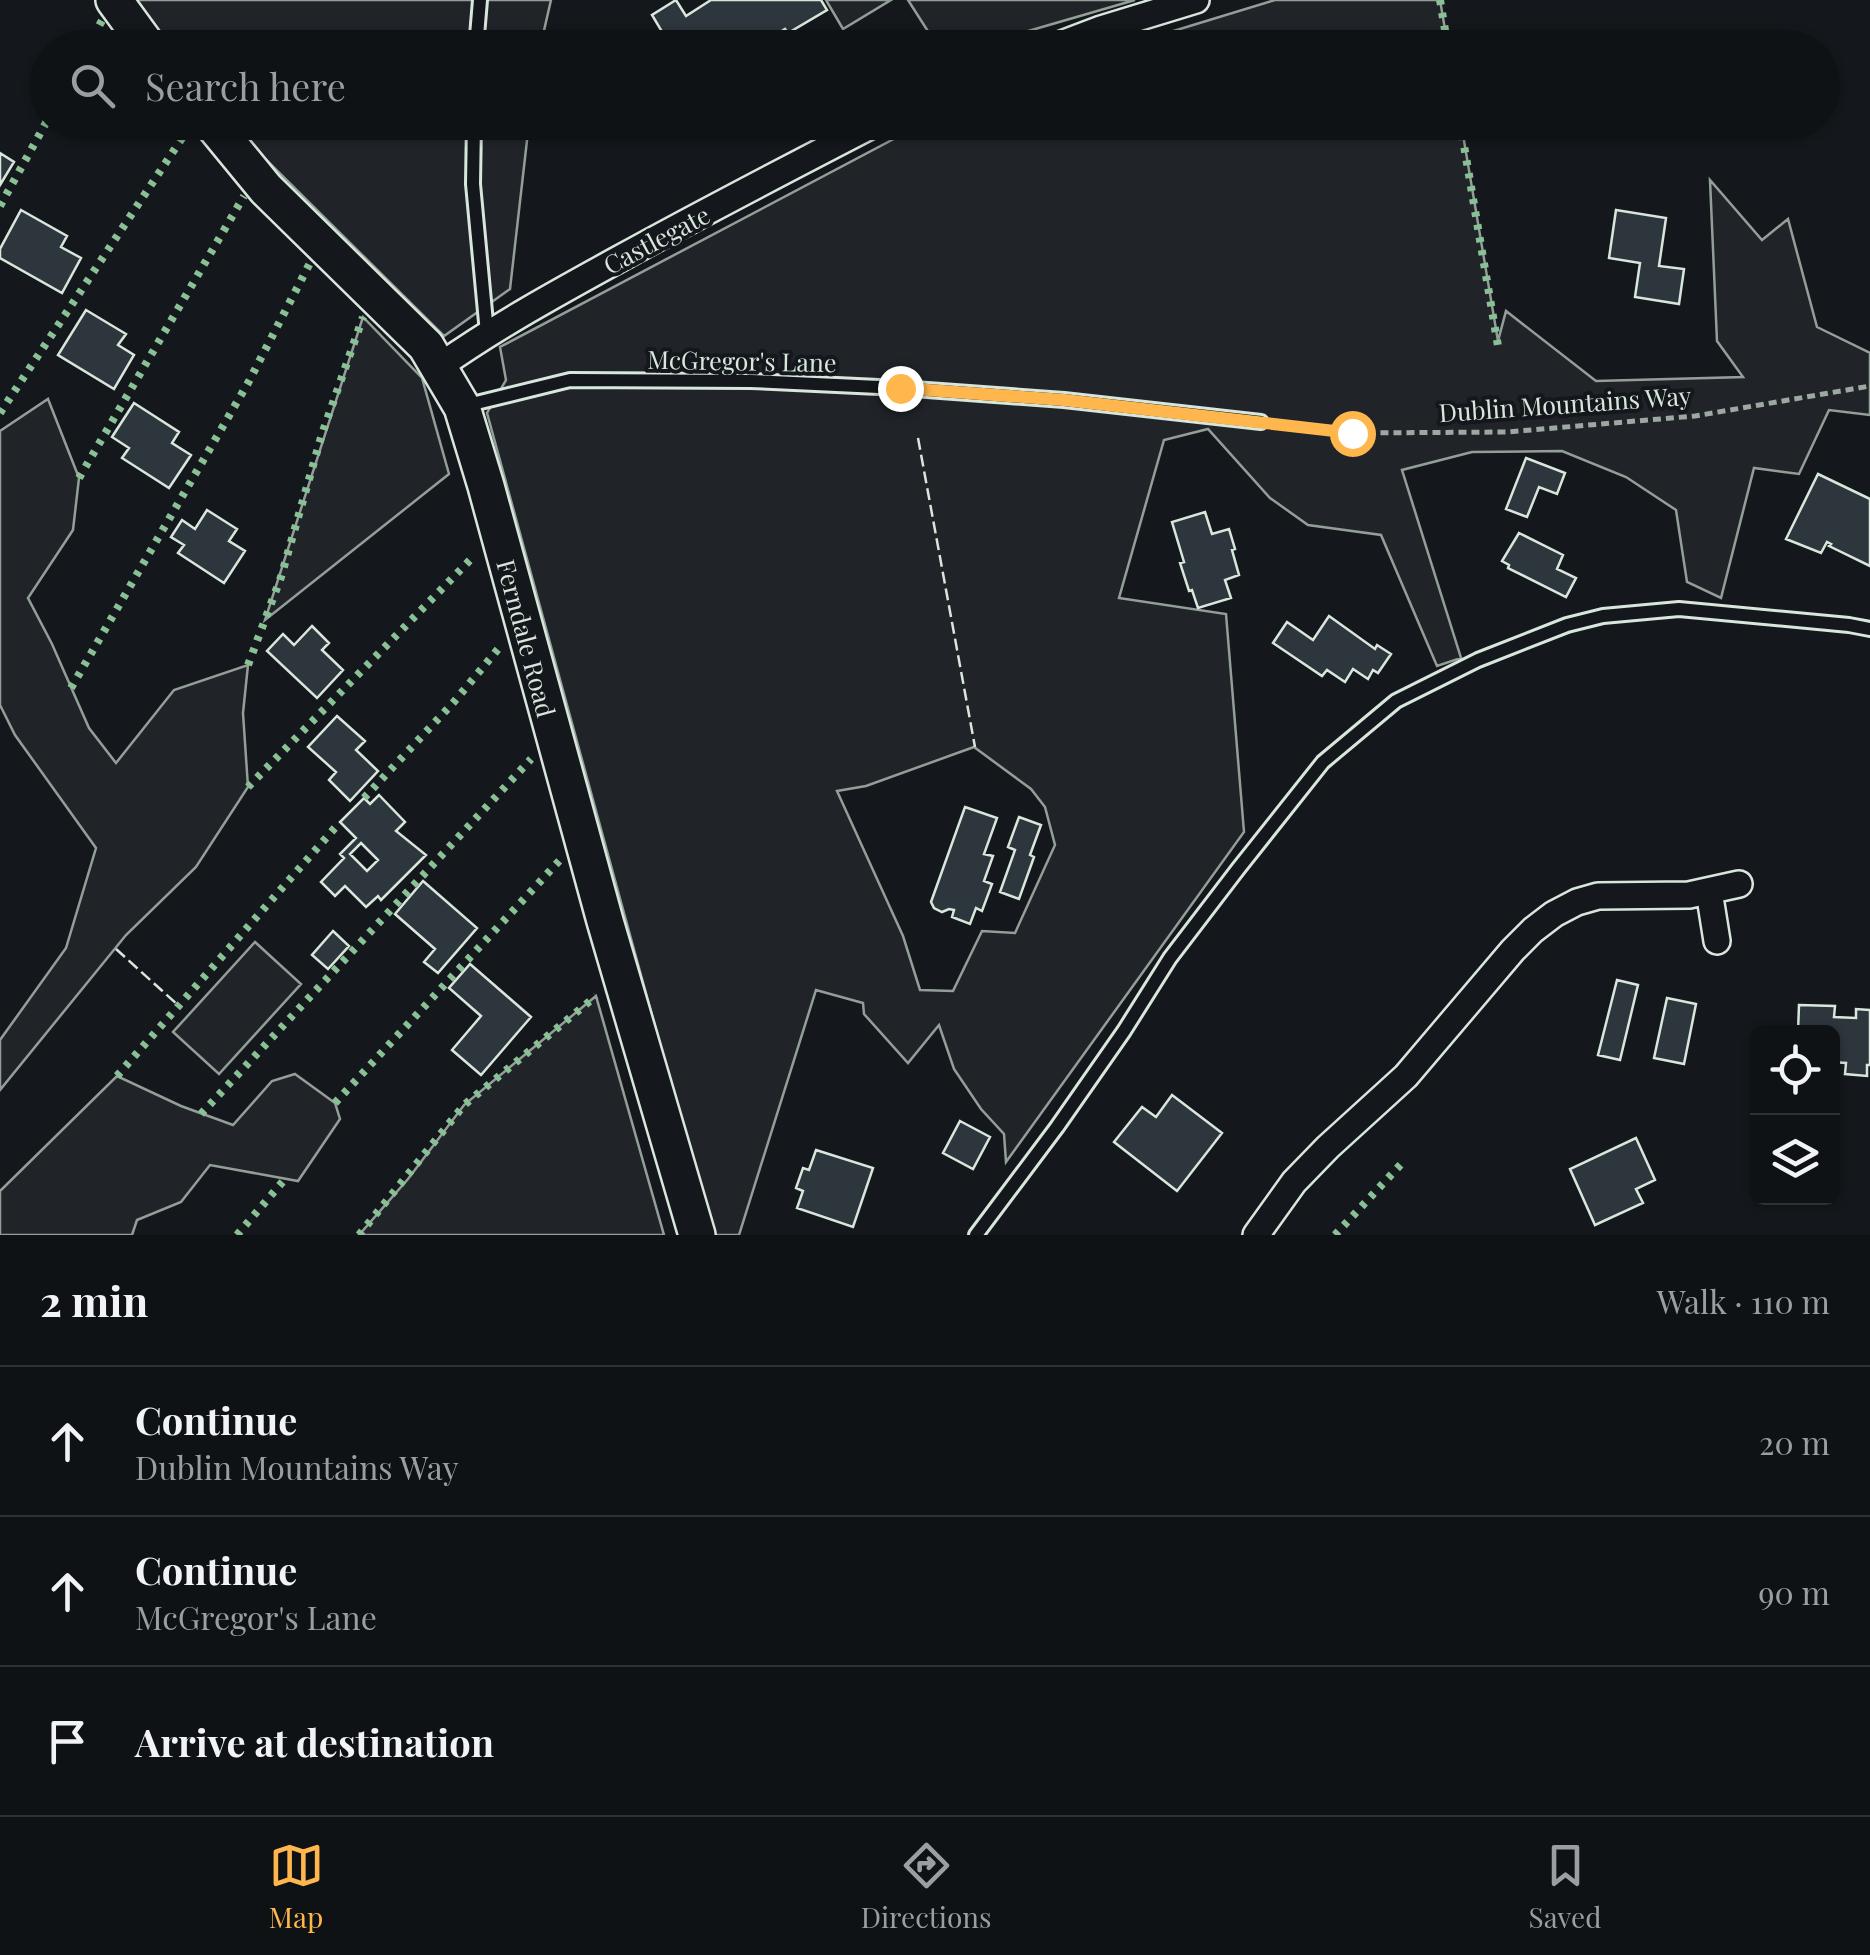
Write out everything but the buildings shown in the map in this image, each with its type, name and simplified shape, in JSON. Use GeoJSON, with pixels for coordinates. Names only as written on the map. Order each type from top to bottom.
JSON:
{"type":"FeatureCollection","features":[{"type":"Feature","properties":{"kind":"street"},"geometry":{"type":"LineString","coordinates":[[114,0],[136,30]]}},
{"type":"Feature","properties":{"kind":"street"},"geometry":{"type":"LineString","coordinates":[[1098,30],[1196,0]]}},
{"type":"Feature","properties":{"kind":"street","name":"Ferndale Road"},"geometry":{"type":"LineString","coordinates":[[226,140],[266,188],[426,346],[462,407],[697,1235]]}},
{"type":"Feature","properties":{"kind":"street","name":"Castlegate"},"geometry":{"type":"LineString","coordinates":[[440,366],[487,333],[844,140]]}},
{"type":"Feature","properties":{"kind":"street"},"geometry":{"type":"LineString","coordinates":[[1256,1235],[1294,1182],[1406,1076],[1532,930],[1554,914],[1598,896],[1689,895],[1739,884]]}},
{"type":"Feature","properties":{"kind":"street"},"geometry":{"type":"LineString","coordinates":[[1708,891],[1717,942]]}},
{"type":"Feature","properties":{"kind":"lane"},"geometry":{"type":"LineString","coordinates":[[478,30],[480,0]]}},
{"type":"Feature","properties":{"kind":"lane"},"geometry":{"type":"LineString","coordinates":[[474,140],[473,184],[487,333]]}},
{"type":"Feature","properties":{"kind":"lane","name":"McGregor's Lane"},"geometry":{"type":"LineString","coordinates":[[462,407],[570,380],[751,380],[1064,400],[1262,422]]}},
{"type":"Feature","properties":{"kind":"lane"},"geometry":{"type":"LineString","coordinates":[[976,1235],[1102,1063],[1170,958],[1323,762],[1396,702],[1478,660],[1567,625],[1604,616],[1679,609],[1870,629]]}},
{"type":"Feature","properties":{"kind":"path","name":"Dublin Mountains Way"},"geometry":{"type":"LineString","coordinates":[[1262,422],[1352,433],[1507,432],[1695,416],[1870,386]]}},
{"type":"Feature","properties":{"kind":"shaded area"},"geometry":{"type":"Polygon","coordinates":[[[130,0],[551,0],[544,30],[152,30],[130,0]]]}},
{"type":"Feature","properties":{"kind":"shaded area"},"geometry":{"type":"Polygon","coordinates":[[[826,0],[891,0],[843,29],[826,0]]]}},
{"type":"Feature","properties":{"kind":"shaded area"},"geometry":{"type":"Polygon","coordinates":[[[908,0],[1135,0],[1032,30],[927,30],[908,0]]]}},
{"type":"Feature","properties":{"kind":"shaded area"},"geometry":{"type":"Polygon","coordinates":[[[1275,0],[1440,0],[1445,30],[1177,30],[1275,0]]]}},
{"type":"Feature","properties":{"kind":"shaded area"},"geometry":{"type":"Polygon","coordinates":[[[246,140],[527,140],[510,289],[444,336],[246,140]]]}},
{"type":"Feature","properties":{"kind":"shaded area"},"geometry":{"type":"Polygon","coordinates":[[[892,140],[1464,140],[1498,341],[1506,311],[1596,381],[1743,377],[1717,341],[1710,180],[1762,240],[1788,219],[1817,327],[1870,353],[1870,415],[1829,410],[1799,474],[1754,468],[1721,598],[1687,582],[1676,510],[1626,477],[1562,451],[1472,452],[1402,470],[1461,658],[1437,666],[1381,535],[1308,525],[1270,498],[1208,429],[1164,440],[1119,598],[1226,614],[1244,832],[1006,1162],[1004,1134],[954,1069],[939,1025],[908,1063],[864,1014],[863,1003],[816,990],[739,1235],[715,1235],[487,413],[506,380],[500,347],[892,140]],[[974,747],[866,786],[837,791],[903,936],[920,990],[953,991],[982,931],[1015,933],[1055,845],[1045,807],[1031,789],[974,747]]]}},
{"type":"Feature","properties":{"kind":"shaded area"},"geometry":{"type":"Polygon","coordinates":[[[363,317],[422,378],[449,474],[265,620],[363,317]]]}},
{"type":"Feature","properties":{"kind":"shaded area"},"geometry":{"type":"Polygon","coordinates":[[[48,399],[79,478],[73,530],[28,598],[89,728],[116,763],[174,690],[248,665],[243,713],[248,787],[196,867],[126,935],[0,1090],[0,1040],[66,948],[96,848],[15,735],[0,705],[0,431],[48,399]]]}},
{"type":"Feature","properties":{"kind":"shaded area"},"geometry":{"type":"Polygon","coordinates":[[[255,942],[301,984],[219,1074],[173,1032],[255,942]]]}},
{"type":"Feature","properties":{"kind":"shaded area"},"geometry":{"type":"Polygon","coordinates":[[[596,996],[664,1235],[359,1235],[464,1105],[596,996]]]}},
{"type":"Feature","properties":{"kind":"shaded area"},"geometry":{"type":"Polygon","coordinates":[[[295,1074],[335,1103],[340,1119],[298,1181],[210,1165],[181,1202],[137,1220],[132,1235],[0,1235],[0,1191],[117,1076],[233,1125],[272,1081],[295,1074]]]}},
{"type":"Feature","properties":{"kind":"hedge"},"geometry":{"type":"LineString","coordinates":[[1440,0],[1445,30]]}},
{"type":"Feature","properties":{"kind":"hedge"},"geometry":{"type":"LineString","coordinates":[[97,30],[105,15]]}},
{"type":"Feature","properties":{"kind":"hedge"},"geometry":{"type":"LineString","coordinates":[[0,206],[36,140]]}},
{"type":"Feature","properties":{"kind":"hedge"},"geometry":{"type":"LineString","coordinates":[[0,413],[181,140]]}},
{"type":"Feature","properties":{"kind":"hedge"},"geometry":{"type":"LineString","coordinates":[[1463,140],[1498,346]]}},
{"type":"Feature","properties":{"kind":"hedge"},"geometry":{"type":"LineString","coordinates":[[79,478],[244,196]]}},
{"type":"Feature","properties":{"kind":"hedge"},"geometry":{"type":"LineString","coordinates":[[71,688],[248,383],[310,263]]}},
{"type":"Feature","properties":{"kind":"hedge"},"geometry":{"type":"LineString","coordinates":[[248,665],[281,577],[322,434],[363,317]]}},
{"type":"Feature","properties":{"kind":"hedge"},"geometry":{"type":"LineString","coordinates":[[248,787],[473,557]]}},
{"type":"Feature","properties":{"kind":"hedge"},"geometry":{"type":"LineString","coordinates":[[364,798],[499,648]]}},
{"type":"Feature","properties":{"kind":"hedge"},"geometry":{"type":"LineString","coordinates":[[201,1114],[531,759]]}},
{"type":"Feature","properties":{"kind":"hedge"},"geometry":{"type":"LineString","coordinates":[[117,1076],[340,822]]}},
{"type":"Feature","properties":{"kind":"hedge"},"geometry":{"type":"LineString","coordinates":[[335,1103],[560,860]]}},
{"type":"Feature","properties":{"kind":"hedge"},"geometry":{"type":"LineString","coordinates":[[359,1235],[464,1105],[596,996]]}},
{"type":"Feature","properties":{"kind":"hedge"},"geometry":{"type":"LineString","coordinates":[[1335,1235],[1404,1161]]}},
{"type":"Feature","properties":{"kind":"hedge"},"geometry":{"type":"LineString","coordinates":[[237,1235],[285,1179]]}},
{"type":"Feature","properties":{"kind":"fence"},"geometry":{"type":"LineString","coordinates":[[918,438],[975,747]]}},
{"type":"Feature","properties":{"kind":"fence"},"geometry":{"type":"LineString","coordinates":[[116,949],[179,1006]]}},
{"type":"Feature","properties":{"kind":"route"},"geometry":{"type":"LineString","coordinates":[[900,388],[1064,400],[1352,433]]}}]}
